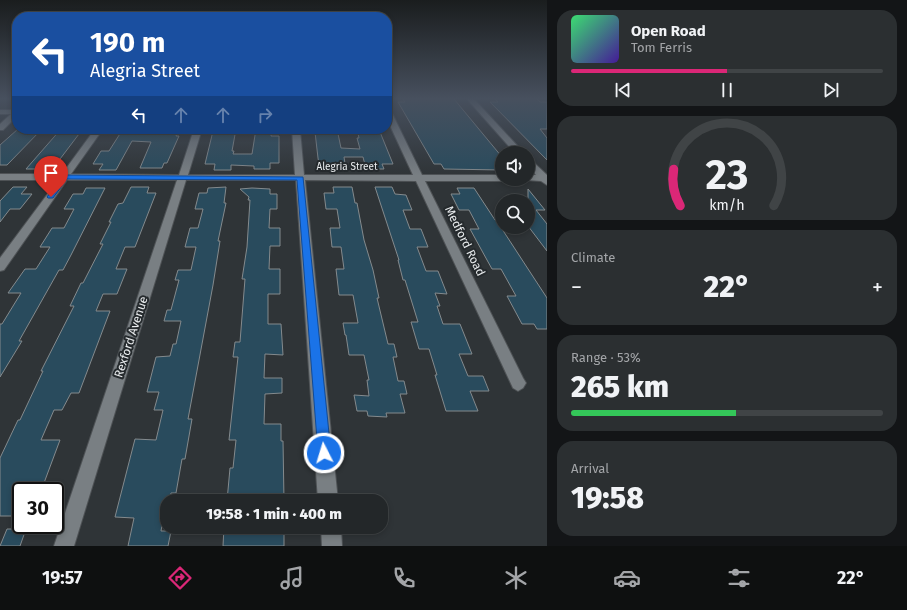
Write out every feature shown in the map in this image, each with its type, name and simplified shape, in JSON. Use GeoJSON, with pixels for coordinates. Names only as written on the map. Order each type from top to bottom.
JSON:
{"type":"FeatureCollection","features":[{"type":"Feature","properties":{"kind":"street","name":"Medford Road"},"geometry":{"type":"LineString","coordinates":[[394,124],[421,178],[518,383]]}},
{"type":"Feature","properties":{"kind":"street"},"geometry":{"type":"LineString","coordinates":[[494,124],[514,146]]}},
{"type":"Feature","properties":{"kind":"street"},"geometry":{"type":"LineString","coordinates":[[0,267],[95,134]]}},
{"type":"Feature","properties":{"kind":"street","name":"Rexford Avenue"},"geometry":{"type":"LineString","coordinates":[[64,546],[196,134]]}},
{"type":"Feature","properties":{"kind":"street"},"geometry":{"type":"LineString","coordinates":[[297,134],[327,494]]}},
{"type":"Feature","properties":{"kind":"street"},"geometry":{"type":"LineString","coordinates":[[535,169],[546,180]]}},
{"type":"Feature","properties":{"kind":"street","name":"Alegria Street"},"geometry":{"type":"LineString","coordinates":[[0,177],[495,178]]}},
{"type":"Feature","properties":{"kind":"street"},"geometry":{"type":"LineString","coordinates":[[535,179],[546,180]]}},
{"type":"Feature","properties":{"kind":"street"},"geometry":{"type":"LineString","coordinates":[[331,534],[332,546]]}},
{"type":"Feature","properties":{"kind":"building"},"geometry":{"type":"Polygon","coordinates":[[[411,124],[475,124],[495,149],[495,170],[444,169],[441,164],[434,164],[411,124]]]}},
{"type":"Feature","properties":{"kind":"building"},"geometry":{"type":"Polygon","coordinates":[[[512,124],[547,124],[547,129],[540,129],[547,138],[547,160],[535,146],[533,146],[512,124]]]}},
{"type":"Feature","properties":{"kind":"building"},"geometry":{"type":"Polygon","coordinates":[[[12,134],[37,134],[7,165],[0,165],[0,145],[12,134]]]}},
{"type":"Feature","properties":{"kind":"building"},"geometry":{"type":"Polygon","coordinates":[[[57,134],[79,134],[57,163],[46,164],[41,169],[26,169],[57,134]]]}},
{"type":"Feature","properties":{"kind":"building"},"geometry":{"type":"Polygon","coordinates":[[[120,134],[177,134],[176,136],[179,136],[167,163],[164,163],[162,168],[140,168],[151,142],[132,141],[116,170],[99,170],[103,164],[93,164],[101,151],[109,151],[120,134]]]}},
{"type":"Feature","properties":{"kind":"building"},"geometry":{"type":"Polygon","coordinates":[[[212,134],[235,134],[232,151],[234,151],[233,154],[252,154],[255,134],[271,134],[271,136],[279,136],[279,163],[270,163],[270,169],[254,169],[254,166],[231,165],[231,170],[214,170],[215,164],[205,164],[212,134]]]}},
{"type":"Feature","properties":{"kind":"building"},"geometry":{"type":"Polygon","coordinates":[[[315,134],[338,134],[341,148],[360,149],[357,138],[359,138],[358,134],[381,134],[393,164],[382,164],[384,169],[366,169],[363,157],[344,157],[346,170],[329,170],[328,165],[319,164],[315,134]]]}},
{"type":"Feature","properties":{"kind":"building"},"geometry":{"type":"Polygon","coordinates":[[[13,187],[27,187],[21,194],[32,194],[20,209],[10,209],[0,222],[0,201],[13,187]]]}},
{"type":"Feature","properties":{"kind":"building"},"geometry":{"type":"Polygon","coordinates":[[[131,187],[149,187],[147,193],[156,193],[135,247],[125,247],[116,269],[127,269],[117,294],[103,294],[96,311],[110,311],[79,393],[71,393],[62,410],[54,410],[41,440],[60,440],[44,482],[12,482],[12,516],[0,516],[0,458],[18,420],[20,420],[43,371],[41,371],[74,306],[70,306],[81,283],[83,283],[103,244],[100,244],[111,222],[109,222],[118,204],[123,203],[131,187]]]}},
{"type":"Feature","properties":{"kind":"building"},"geometry":{"type":"Polygon","coordinates":[[[226,187],[224,203],[226,203],[218,241],[220,241],[213,285],[188,419],[192,419],[185,459],[182,459],[176,493],[160,494],[160,534],[170,534],[168,546],[128,546],[134,518],[115,517],[135,439],[156,440],[163,410],[154,410],[159,392],[147,392],[156,357],[170,356],[173,344],[176,344],[181,321],[164,321],[167,310],[171,310],[179,280],[175,280],[178,270],[191,270],[196,247],[185,247],[190,228],[198,228],[203,209],[195,209],[199,193],[207,193],[208,188],[226,187]]]}},
{"type":"Feature","properties":{"kind":"building"},"geometry":{"type":"Polygon","coordinates":[[[333,187],[352,187],[355,203],[357,203],[364,240],[373,270],[379,298],[377,298],[388,344],[394,344],[397,357],[393,357],[398,381],[404,381],[407,394],[400,394],[405,413],[386,413],[387,417],[368,416],[367,411],[357,411],[354,395],[369,396],[367,380],[369,380],[364,355],[349,355],[345,335],[343,323],[358,323],[353,295],[339,295],[336,269],[344,269],[341,247],[332,247],[330,228],[340,228],[337,209],[326,209],[324,193],[334,193],[333,187]]]}},
{"type":"Feature","properties":{"kind":"building"},"geometry":{"type":"Polygon","coordinates":[[[375,187],[392,187],[395,194],[406,195],[412,210],[403,210],[410,229],[421,229],[428,247],[417,247],[426,271],[438,271],[447,294],[435,293],[440,306],[437,306],[443,324],[460,324],[472,354],[459,354],[468,376],[483,376],[489,391],[470,391],[478,411],[446,411],[429,349],[419,349],[411,322],[418,322],[405,280],[403,280],[399,260],[375,187]]]}},
{"type":"Feature","properties":{"kind":"building"},"geometry":{"type":"Polygon","coordinates":[[[86,188],[105,188],[63,270],[59,270],[19,341],[22,341],[0,377],[0,324],[2,324],[21,293],[8,293],[25,269],[36,269],[50,247],[40,247],[52,228],[64,228],[74,209],[64,209],[73,194],[83,194],[86,188]]]}},
{"type":"Feature","properties":{"kind":"building"},"geometry":{"type":"Polygon","coordinates":[[[457,188],[474,188],[495,220],[495,234],[505,234],[547,298],[547,329],[537,329],[534,324],[522,324],[507,296],[516,296],[501,269],[492,269],[470,229],[479,229],[469,210],[459,210],[451,194],[460,194],[457,188]]]}},
{"type":"Feature","properties":{"kind":"building"},"geometry":{"type":"Polygon","coordinates":[[[240,189],[270,189],[270,194],[277,194],[277,209],[270,209],[269,228],[280,228],[280,246],[270,246],[269,269],[280,269],[280,294],[268,294],[268,324],[281,324],[283,355],[265,354],[264,378],[282,378],[282,393],[265,394],[264,424],[281,424],[281,441],[283,441],[284,494],[228,494],[230,468],[233,468],[236,440],[229,440],[238,357],[233,357],[235,342],[240,342],[245,279],[242,279],[247,247],[250,200],[248,200],[249,197],[240,189]]]}},
{"type":"Feature","properties":{"kind":"building"},"geometry":{"type":"Polygon","coordinates":[[[528,189],[532,194],[528,194],[528,189]]]}},
{"type":"Feature","properties":{"kind":"building"},"geometry":{"type":"Polygon","coordinates":[[[535,198],[545,210],[536,210],[547,224],[547,251],[534,234],[535,198]]]}},
{"type":"Feature","properties":{"kind":"building"},"geometry":{"type":"Polygon","coordinates":[[[7,529],[12,529],[12,534],[24,534],[20,546],[0,546],[7,529]]]}},
{"type":"Feature","properties":{"kind":"building"},"geometry":{"type":"Polygon","coordinates":[[[224,534],[284,534],[284,546],[223,546],[224,534]]]}},
{"type":"Feature","properties":{"kind":"route"},"geometry":{"type":"LineString","coordinates":[[51,197],[65,177],[301,178],[324,453]]}}]}
